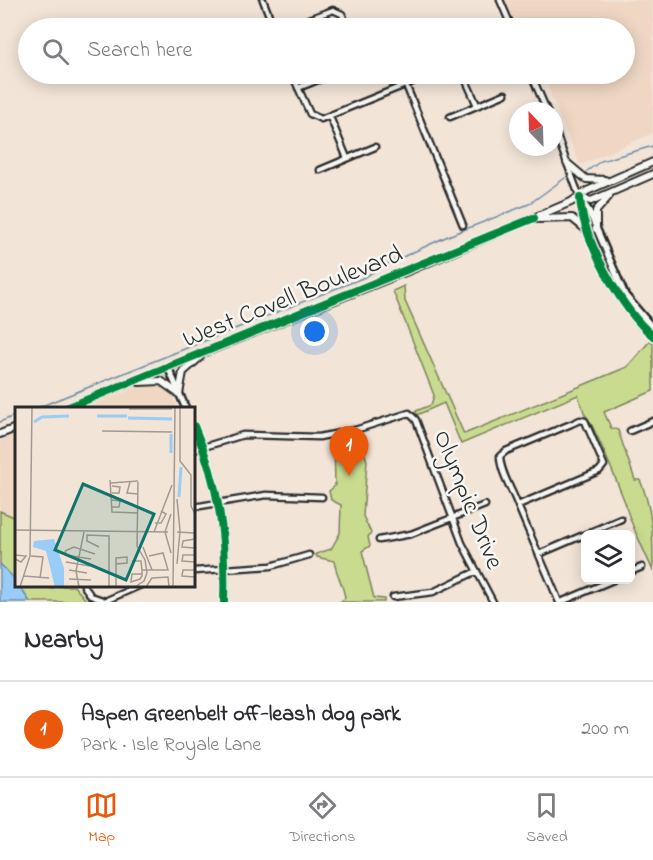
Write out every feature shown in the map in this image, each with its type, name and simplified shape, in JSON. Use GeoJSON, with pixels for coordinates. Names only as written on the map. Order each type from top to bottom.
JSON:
{"type":"FeatureCollection","features":[{"type":"Feature","properties":{"kind":"main road","name":"West Covell Boulevard"},"geometry":{"type":"LineString","coordinates":[[67,407],[168,368],[534,218],[580,198],[587,190],[653,162]]}},
{"type":"Feature","properties":{"kind":"main road"},"geometry":{"type":"LineString","coordinates":[[567,163],[588,180],[611,180]]}},
{"type":"Feature","properties":{"kind":"main road","name":"West Covell Boulevard"},"geometry":{"type":"LineString","coordinates":[[580,198],[591,201],[653,174]]}},
{"type":"Feature","properties":{"kind":"main road"},"geometry":{"type":"LineString","coordinates":[[597,229],[596,211],[615,191]]}},
{"type":"Feature","properties":{"kind":"main road"},"geometry":{"type":"LineString","coordinates":[[534,218],[572,218],[588,231]]}},
{"type":"Feature","properties":{"kind":"main road"},"geometry":{"type":"LineString","coordinates":[[124,385],[152,380],[161,381],[179,394],[183,372],[205,352]]}},
{"type":"Feature","properties":{"kind":"main road"},"geometry":{"type":"LineString","coordinates":[[0,434],[15,428]]}},
{"type":"Feature","properties":{"kind":"street"},"geometry":{"type":"LineString","coordinates":[[263,0],[270,18]]}},
{"type":"Feature","properties":{"kind":"street"},"geometry":{"type":"LineString","coordinates":[[500,0],[508,18]]}},
{"type":"Feature","properties":{"kind":"street"},"geometry":{"type":"LineString","coordinates":[[312,18],[333,10],[342,14],[344,18]]}},
{"type":"Feature","properties":{"kind":"street"},"geometry":{"type":"LineString","coordinates":[[296,84],[310,114],[321,119],[406,85],[463,225]]}},
{"type":"Feature","properties":{"kind":"street"},"geometry":{"type":"LineString","coordinates":[[298,88],[308,84]]}},
{"type":"Feature","properties":{"kind":"street"},"geometry":{"type":"LineString","coordinates":[[468,84],[477,105]]}},
{"type":"Feature","properties":{"kind":"street"},"geometry":{"type":"LineString","coordinates":[[535,84],[543,102]]}},
{"type":"Feature","properties":{"kind":"street"},"geometry":{"type":"LineString","coordinates":[[450,117],[505,94]]}},
{"type":"Feature","properties":{"kind":"street"},"geometry":{"type":"LineString","coordinates":[[330,117],[347,158]]}},
{"type":"Feature","properties":{"kind":"street"},"geometry":{"type":"LineString","coordinates":[[320,170],[375,147]]}},
{"type":"Feature","properties":{"kind":"street"},"geometry":{"type":"LineString","coordinates":[[563,152],[580,198],[597,229],[626,295],[653,327]]}},
{"type":"Feature","properties":{"kind":"street"},"geometry":{"type":"LineString","coordinates":[[580,198],[581,213],[619,299],[632,316],[653,336]]}},
{"type":"Feature","properties":{"kind":"street"},"geometry":{"type":"LineString","coordinates":[[168,368],[186,407]]}},
{"type":"Feature","properties":{"kind":"street","name":"Olympic Drive"},"geometry":{"type":"LineString","coordinates":[[203,448],[243,435],[319,437],[355,430],[409,413],[416,420],[453,519],[493,602]]}},
{"type":"Feature","properties":{"kind":"street"},"geometry":{"type":"LineString","coordinates":[[518,505],[599,471],[604,465],[588,424],[580,420],[500,456],[518,505],[538,554],[560,602],[602,584]]}},
{"type":"Feature","properties":{"kind":"street"},"geometry":{"type":"LineString","coordinates":[[630,430],[653,421]]}},
{"type":"Feature","properties":{"kind":"street"},"geometry":{"type":"LineString","coordinates":[[195,428],[219,503],[224,532],[224,602]]}},
{"type":"Feature","properties":{"kind":"street"},"geometry":{"type":"LineString","coordinates":[[195,450],[203,448]]}},
{"type":"Feature","properties":{"kind":"street"},"geometry":{"type":"LineString","coordinates":[[195,507],[266,495],[322,497]]}},
{"type":"Feature","properties":{"kind":"street"},"geometry":{"type":"LineString","coordinates":[[379,540],[411,534],[485,505]]}},
{"type":"Feature","properties":{"kind":"street"},"geometry":{"type":"LineString","coordinates":[[538,554],[621,519]]}},
{"type":"Feature","properties":{"kind":"street"},"geometry":{"type":"LineString","coordinates":[[195,571],[271,566],[309,555]]}},
{"type":"Feature","properties":{"kind":"street"},"geometry":{"type":"LineString","coordinates":[[635,570],[642,567]]}},
{"type":"Feature","properties":{"kind":"street"},"geometry":{"type":"LineString","coordinates":[[393,597],[433,592],[477,572]]}},
{"type":"Feature","properties":{"kind":"street"},"geometry":{"type":"LineString","coordinates":[[85,587],[91,596],[105,601],[135,587]]}},
{"type":"Feature","properties":{"kind":"shaded area"},"geometry":{"type":"Polygon","coordinates":[[[500,0],[653,0],[653,133],[580,165],[563,124],[563,102],[554,102],[546,84],[635,84],[635,18],[507,18],[500,0]]]}},
{"type":"Feature","properties":{"kind":"shaded area"},"geometry":{"type":"Polygon","coordinates":[[[158,383],[170,389],[177,406],[87,407],[145,384],[158,383]]]}},
{"type":"Feature","properties":{"kind":"shaded area"},"geometry":{"type":"Polygon","coordinates":[[[15,434],[15,518],[0,511],[0,441],[15,434]]]}},
{"type":"Feature","properties":{"kind":"green space"},"geometry":{"type":"Polygon","coordinates":[[[404,286],[405,301],[464,434],[627,367],[650,341],[653,343],[653,391],[604,412],[611,428],[618,430],[635,480],[640,480],[648,502],[653,571],[578,395],[461,444],[444,403],[417,415],[416,411],[431,405],[434,395],[393,291],[404,286]]]}},
{"type":"Feature","properties":{"kind":"green space"},"geometry":{"type":"Polygon","coordinates":[[[359,434],[367,461],[363,516],[371,533],[368,537],[370,546],[362,551],[374,598],[384,599],[384,602],[340,602],[345,598],[334,561],[317,557],[316,554],[331,549],[340,533],[341,505],[331,500],[329,491],[335,486],[334,439],[359,434]]]}},
{"type":"Feature","properties":{"kind":"green space"},"geometry":{"type":"Polygon","coordinates":[[[0,511],[15,518],[15,580],[0,564],[0,511]]]}},
{"type":"Feature","properties":{"kind":"green space"},"geometry":{"type":"Polygon","coordinates":[[[20,587],[49,587],[52,589],[54,587],[75,587],[86,600],[84,602],[30,602],[20,587]]]}},
{"type":"Feature","properties":{"kind":"water"},"geometry":{"type":"Polygon","coordinates":[[[0,564],[15,579],[15,587],[20,587],[30,602],[0,602],[0,564]]]}},
{"type":"Feature","properties":{"kind":"waterway"},"geometry":{"type":"LineString","coordinates":[[587,171],[601,161],[653,146]]}},
{"type":"Feature","properties":{"kind":"waterway"},"geometry":{"type":"LineString","coordinates":[[39,407],[365,277],[381,267],[448,236],[529,204],[565,178]]}},
{"type":"Feature","properties":{"kind":"waterway"},"geometry":{"type":"LineString","coordinates":[[0,422],[15,415]]}},
{"type":"Feature","properties":{"kind":"cycle path"},"geometry":{"type":"LineString","coordinates":[[580,198],[588,233],[606,273],[629,309],[653,336]]}},
{"type":"Feature","properties":{"kind":"cycle path"},"geometry":{"type":"LineString","coordinates":[[69,407],[534,218]]}},
{"type":"Feature","properties":{"kind":"cycle path"},"geometry":{"type":"LineString","coordinates":[[195,428],[210,470],[220,512],[224,555],[224,602]]}},
{"type":"Feature","properties":{"kind":"place","name":"Aspen Greenbelt off-leash dog park"},"geometry":{"type":"Point","coordinates":[349,476]}}]}
